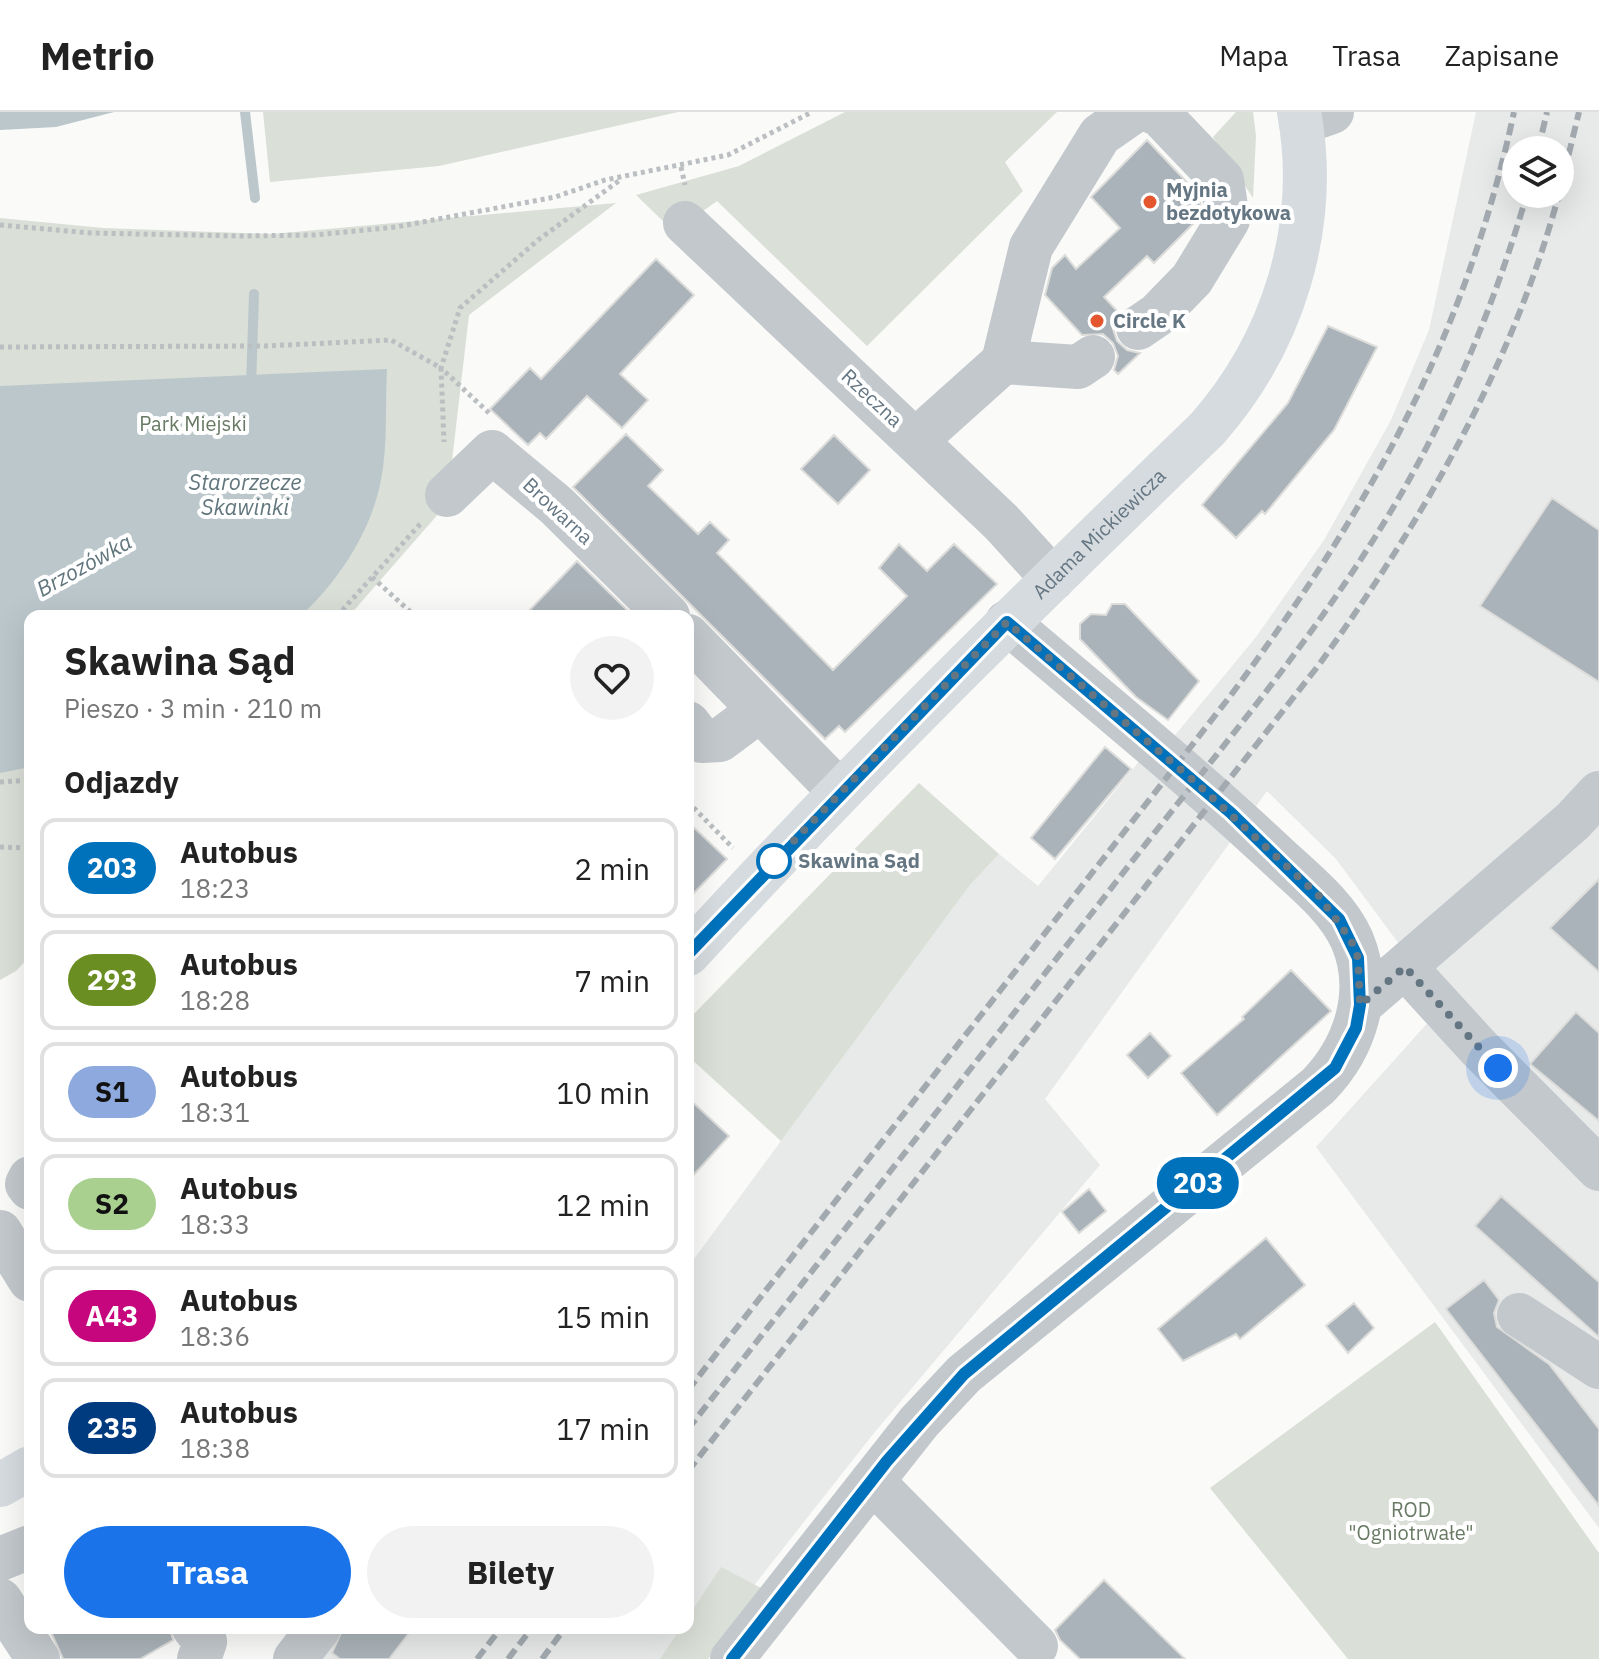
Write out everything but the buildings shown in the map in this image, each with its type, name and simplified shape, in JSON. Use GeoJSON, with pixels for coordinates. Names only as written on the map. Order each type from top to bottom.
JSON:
{"type":"FeatureCollection","features":[{"type":"Feature","properties":{"kind":"main road","name":"Adama Mickiewicza"},"geometry":{"type":"LineString","coordinates":[[694,948],[840,792],[1007,622],[1207,429],[1261,355],[1281,309],[1299,238],[1310,116]]}},
{"type":"Feature","properties":{"kind":"main road"},"geometry":{"type":"LineString","coordinates":[[0,1485],[24,1471]]}},
{"type":"Feature","properties":{"kind":"street"},"geometry":{"type":"LineString","coordinates":[[916,440],[1003,362],[1031,247],[1100,135],[1133,112]]}},
{"type":"Feature","properties":{"kind":"street"},"geometry":{"type":"LineString","coordinates":[[1138,328],[1157,315],[1192,279],[1228,220],[1222,180],[1160,115],[1153,112]]}},
{"type":"Feature","properties":{"kind":"street","name":"Rzeczna"},"geometry":{"type":"LineString","coordinates":[[685,223],[1017,537],[1053,579]]}},
{"type":"Feature","properties":{"kind":"street"},"geometry":{"type":"LineString","coordinates":[[1003,362],[1078,367],[1093,357]]}},
{"type":"Feature","properties":{"kind":"street"},"geometry":{"type":"LineString","coordinates":[[447,495],[492,452]]}},
{"type":"Feature","properties":{"kind":"street","name":"Browarna"},"geometry":{"type":"LineString","coordinates":[[492,452],[557,506],[662,610]]}},
{"type":"Feature","properties":{"kind":"street"},"geometry":{"type":"LineString","coordinates":[[732,1659],[940,1398],[984,1355],[1318,1086],[1335,1068],[1347,1048],[1360,1005],[1358,958],[1351,940],[1319,896],[1194,781],[1007,622]]}},
{"type":"Feature","properties":{"kind":"street"},"geometry":{"type":"LineString","coordinates":[[694,642],[840,792]]}},
{"type":"Feature","properties":{"kind":"street"},"geometry":{"type":"LineString","coordinates":[[694,731],[702,741],[720,740],[760,710]]}},
{"type":"Feature","properties":{"kind":"street"},"geometry":{"type":"LineString","coordinates":[[1360,1005],[1573,821],[1599,793]]}},
{"type":"Feature","properties":{"kind":"street"},"geometry":{"type":"LineString","coordinates":[[1405,967],[1478,1047],[1599,1169]]}},
{"type":"Feature","properties":{"kind":"street"},"geometry":{"type":"LineString","coordinates":[[0,1232],[24,1270]]}},
{"type":"Feature","properties":{"kind":"street"},"geometry":{"type":"LineString","coordinates":[[1519,1315],[1599,1367]]}},
{"type":"Feature","properties":{"kind":"street"},"geometry":{"type":"LineString","coordinates":[[872,1481],[1037,1655]]}},
{"type":"Feature","properties":{"kind":"street"},"geometry":{"type":"LineString","coordinates":[[0,1559],[24,1549]]}},
{"type":"Feature","properties":{"kind":"street"},"geometry":{"type":"LineString","coordinates":[[0,1600],[38,1659]]}},
{"type":"Feature","properties":{"kind":"street"},"geometry":{"type":"LineString","coordinates":[[199,1634],[205,1642],[199,1659]]}},
{"type":"Feature","properties":{"kind":"street"},"geometry":{"type":"LineString","coordinates":[[295,1659],[314,1634]]}},
{"type":"Feature","properties":{"kind":"path"},"geometry":{"type":"LineString","coordinates":[[0,225],[90,233],[315,235],[396,227],[555,197],[605,180],[728,155],[812,112]]}},
{"type":"Feature","properties":{"kind":"path"},"geometry":{"type":"LineString","coordinates":[[342,610],[447,495],[441,368],[460,308],[538,240],[620,179]]}},
{"type":"Feature","properties":{"kind":"path"},"geometry":{"type":"LineString","coordinates":[[0,347],[265,346],[391,340],[441,368],[492,416],[492,452]]}},
{"type":"Feature","properties":{"kind":"path"},"geometry":{"type":"LineString","coordinates":[[372,577],[408,610]]}},
{"type":"Feature","properties":{"kind":"path"},"geometry":{"type":"LineString","coordinates":[[0,782],[24,780]]}},
{"type":"Feature","properties":{"kind":"path"},"geometry":{"type":"LineString","coordinates":[[694,808],[742,857]]}},
{"type":"Feature","properties":{"kind":"path"},"geometry":{"type":"LineString","coordinates":[[0,847],[24,848]]}},
{"type":"Feature","properties":{"kind":"shaded area"},"geometry":{"type":"Polygon","coordinates":[[[1476,112],[1599,112],[1599,1528],[1316,1147],[1432,1018],[1402,948],[1336,859],[1267,791],[1045,1099],[1100,1165],[874,1433],[696,1659],[276,1659],[296,1634],[694,1634],[694,1259],[970,885],[999,854],[1038,886],[1162,733],[1171,740],[1256,637],[1324,540],[1391,420],[1429,330],[1476,112]]]}},
{"type":"Feature","properties":{"kind":"green space"},"geometry":{"type":"Polygon","coordinates":[[[263,112],[678,112],[439,166],[270,182],[263,112]]]}},
{"type":"Feature","properties":{"kind":"green space"},"geometry":{"type":"Polygon","coordinates":[[[845,112],[1057,112],[1005,162],[1023,191],[867,346],[717,201],[696,216],[666,224],[636,195],[739,166],[845,112]]]}},
{"type":"Feature","properties":{"kind":"green space"},"geometry":{"type":"Polygon","coordinates":[[[1236,112],[1253,112],[1256,136],[1253,198],[1213,137],[1236,112]]]}},
{"type":"Feature","properties":{"kind":"green space","name":"Park Miejski"},"geometry":{"type":"Polygon","coordinates":[[[616,203],[469,315],[447,504],[354,610],[24,610],[24,962],[0,980],[0,218],[103,228],[272,234],[616,203]]]}},
{"type":"Feature","properties":{"kind":"green space"},"geometry":{"type":"Polygon","coordinates":[[[919,783],[999,854],[970,885],[781,1141],[694,1061],[694,1014],[919,783]]]}},
{"type":"Feature","properties":{"kind":"green space","name":"ROD \"Ogniotrwałe\""},"geometry":{"type":"Polygon","coordinates":[[[1435,1322],[1599,1553],[1599,1659],[1348,1659],[1210,1488],[1435,1322]]]}},
{"type":"Feature","properties":{"kind":"green space"},"geometry":{"type":"Polygon","coordinates":[[[721,1567],[763,1589],[708,1659],[660,1659],[677,1634],[694,1634],[694,1608],[721,1567]]]}},
{"type":"Feature","properties":{"kind":"water"},"geometry":{"type":"Polygon","coordinates":[[[0,112],[114,112],[56,127],[0,130],[0,112]]]}},
{"type":"Feature","properties":{"kind":"water","name":"Starorzecze Skawinki"},"geometry":{"type":"Polygon","coordinates":[[[387,369],[385,453],[370,518],[352,554],[307,610],[24,610],[24,768],[0,773],[0,386],[387,369]]]}},
{"type":"Feature","properties":{"kind":"waterway","name":"Brzozówka"},"geometry":{"type":"LineString","coordinates":[[245,112],[255,198]]}},
{"type":"Feature","properties":{"kind":"waterway","name":"Brzozówka"},"geometry":{"type":"LineString","coordinates":[[251,386],[254,294]]}},
{"type":"Feature","properties":{"kind":"railway"},"geometry":{"type":"LineString","coordinates":[[694,1382],[1228,699],[1324,561],[1404,422],[1438,350],[1468,274],[1493,195],[1514,112]]}},
{"type":"Feature","properties":{"kind":"railway"},"geometry":{"type":"LineString","coordinates":[[1541,136],[1547,112]]}},
{"type":"Feature","properties":{"kind":"railway"},"geometry":{"type":"LineString","coordinates":[[1573,136],[1579,112]]}},
{"type":"Feature","properties":{"kind":"railway"},"geometry":{"type":"LineString","coordinates":[[694,1421],[1261,698],[1331,604],[1394,506],[1435,431],[1486,315],[1523,208]]}},
{"type":"Feature","properties":{"kind":"railway"},"geometry":{"type":"LineString","coordinates":[[694,1463],[1318,666],[1356,611],[1428,499],[1490,382],[1516,321],[1555,208]]}},
{"type":"Feature","properties":{"kind":"railway"},"geometry":{"type":"LineString","coordinates":[[477,1659],[496,1634]]}},
{"type":"Feature","properties":{"kind":"railway"},"geometry":{"type":"LineString","coordinates":[[508,1659],[527,1634]]}},
{"type":"Feature","properties":{"kind":"railway"},"geometry":{"type":"LineString","coordinates":[[542,1659],[561,1634]]}},
{"type":"Feature","properties":{"kind":"bus line","name":"203"},"geometry":{"type":"LineString","coordinates":[[694,948],[788,846],[1007,622],[1231,813],[1319,896],[1339,919],[1351,940],[1358,958],[1360,979],[1356,1028],[1335,1068],[1318,1086],[964,1374],[887,1461],[732,1659]]}},
{"type":"Feature","properties":{"kind":"place","name":"Myjnia bezdotykowa"},"geometry":{"type":"Point","coordinates":[1150,202]}},
{"type":"Feature","properties":{"kind":"place","name":"Circle K"},"geometry":{"type":"Point","coordinates":[1097,321]}},
{"type":"Feature","properties":{"kind":"place","name":"Skawina Sąd"},"geometry":{"type":"Point","coordinates":[774,861]}},
{"type":"Feature","properties":{"kind":"route"},"geometry":{"type":"LineString","coordinates":[[774,861],[1007,622],[1231,813],[1319,896],[1339,919],[1358,958],[1360,1005],[1405,967],[1498,1068]]}}]}
